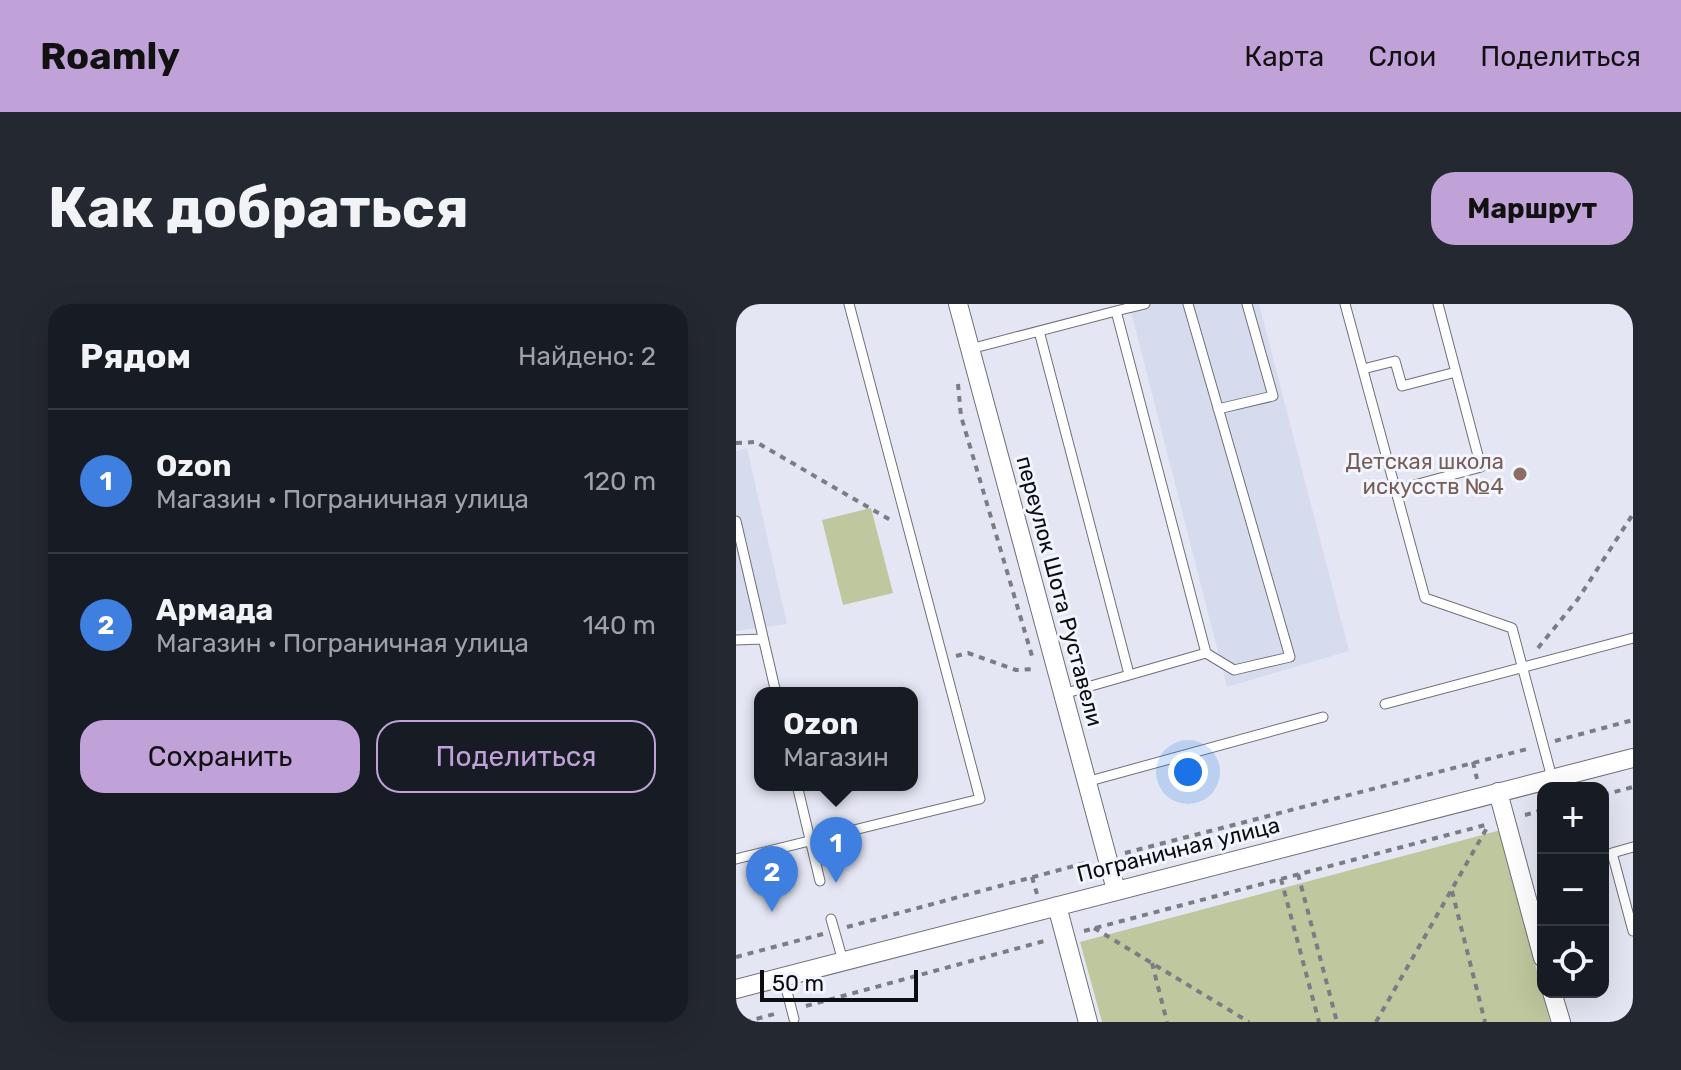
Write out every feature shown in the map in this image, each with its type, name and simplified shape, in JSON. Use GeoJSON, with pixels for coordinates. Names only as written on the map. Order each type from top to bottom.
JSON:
{"type":"FeatureCollection","features":[{"type":"Feature","properties":{"kind":"street","name":"переулок Шота Руставели"},"geometry":{"type":"LineString","coordinates":[[958,304],[1116,890]]}},
{"type":"Feature","properties":{"kind":"street","name":"Пограничная улица"},"geometry":{"type":"LineString","coordinates":[[736,989],[1633,758]]}},
{"type":"Feature","properties":{"kind":"street"},"geometry":{"type":"LineString","coordinates":[[1498,792],[1537,936]]}},
{"type":"Feature","properties":{"kind":"street"},"geometry":{"type":"LineString","coordinates":[[1057,906],[1088,1022]]}},
{"type":"Feature","properties":{"kind":"street"},"geometry":{"type":"LineString","coordinates":[[1554,998],[1561,1022]]}},
{"type":"Feature","properties":{"kind":"lane"},"geometry":{"type":"LineString","coordinates":[[736,859],[980,799],[849,304]]}},
{"type":"Feature","properties":{"kind":"lane"},"geometry":{"type":"LineString","coordinates":[[970,349],[1145,304]]}},
{"type":"Feature","properties":{"kind":"lane"},"geometry":{"type":"LineString","coordinates":[[1116,311],[1206,653],[1234,670],[1290,657],[1188,304]]}},
{"type":"Feature","properties":{"kind":"lane"},"geometry":{"type":"LineString","coordinates":[[1218,409],[1273,396],[1247,304]]}},
{"type":"Feature","properties":{"kind":"lane"},"geometry":{"type":"LineString","coordinates":[[1347,304],[1425,598],[1512,628],[1552,778]]}},
{"type":"Feature","properties":{"kind":"lane"},"geometry":{"type":"LineString","coordinates":[[1396,490],[1481,467],[1438,304]]}},
{"type":"Feature","properties":{"kind":"lane"},"geometry":{"type":"LineString","coordinates":[[1039,331],[1129,674]]}},
{"type":"Feature","properties":{"kind":"lane"},"geometry":{"type":"LineString","coordinates":[[1363,369],[1395,361],[1402,386],[1456,372]]}},
{"type":"Feature","properties":{"kind":"lane"},"geometry":{"type":"LineString","coordinates":[[736,521],[775,687]]}},
{"type":"Feature","properties":{"kind":"lane"},"geometry":{"type":"LineString","coordinates":[[1385,704],[1633,638]]}},
{"type":"Feature","properties":{"kind":"lane"},"geometry":{"type":"LineString","coordinates":[[736,640],[763,639]]}},
{"type":"Feature","properties":{"kind":"lane"},"geometry":{"type":"LineString","coordinates":[[1063,694],[1206,653]]}},
{"type":"Feature","properties":{"kind":"lane"},"geometry":{"type":"LineString","coordinates":[[1086,782],[1323,717]]}},
{"type":"Feature","properties":{"kind":"lane"},"geometry":{"type":"LineString","coordinates":[[798,791],[820,881]]}},
{"type":"Feature","properties":{"kind":"lane"},"geometry":{"type":"LineString","coordinates":[[1633,847],[1612,853],[1633,931]]}},
{"type":"Feature","properties":{"kind":"lane"},"geometry":{"type":"LineString","coordinates":[[831,919],[843,961]]}},
{"type":"Feature","properties":{"kind":"lane"},"geometry":{"type":"LineString","coordinates":[[783,976],[793,1014]]}},
{"type":"Feature","properties":{"kind":"path"},"geometry":{"type":"LineString","coordinates":[[736,443],[756,442],[908,531]]}},
{"type":"Feature","properties":{"kind":"path"},"geometry":{"type":"LineString","coordinates":[[1522,669],[1578,599],[1633,514]]}},
{"type":"Feature","properties":{"kind":"path"},"geometry":{"type":"LineString","coordinates":[[942,659],[968,653],[1016,670],[1039,668]]}},
{"type":"Feature","properties":{"kind":"path"},"geometry":{"type":"LineString","coordinates":[[736,957],[1633,720]]}},
{"type":"Feature","properties":{"kind":"path"},"geometry":{"type":"LineString","coordinates":[[1609,793],[1633,787]]}},
{"type":"Feature","properties":{"kind":"path"},"geometry":{"type":"LineString","coordinates":[[745,1022],[793,1014],[1065,935],[1537,812]]}},
{"type":"Feature","properties":{"kind":"path"},"geometry":{"type":"LineString","coordinates":[[1376,1022],[1479,842]]}},
{"type":"Feature","properties":{"kind":"path"},"geometry":{"type":"LineString","coordinates":[[1298,874],[1337,1022]]}},
{"type":"Feature","properties":{"kind":"path"},"geometry":{"type":"LineString","coordinates":[[1281,879],[1319,1022]]}},
{"type":"Feature","properties":{"kind":"path"},"geometry":{"type":"LineString","coordinates":[[1451,888],[1485,1022]]}},
{"type":"Feature","properties":{"kind":"path"},"geometry":{"type":"LineString","coordinates":[[1093,928],[1249,1022]]}},
{"type":"Feature","properties":{"kind":"path"},"geometry":{"type":"LineString","coordinates":[[1152,963],[1167,1022]]}},
{"type":"Feature","properties":{"kind":"shaded area"},"geometry":{"type":"Polygon","coordinates":[[[1129,304],[1259,304],[1349,651],[1227,687],[1129,304]]]}},
{"type":"Feature","properties":{"kind":"shaded area"},"geometry":{"type":"Polygon","coordinates":[[[747,448],[787,624],[736,631],[736,451],[747,448]]]}},
{"type":"Feature","properties":{"kind":"green space"},"geometry":{"type":"Polygon","coordinates":[[[871,508],[893,593],[843,605],[822,520],[871,508]]]}},
{"type":"Feature","properties":{"kind":"green space"},"geometry":{"type":"Polygon","coordinates":[[[1501,830],[1537,971],[1537,998],[1544,998],[1550,1022],[1102,1022],[1080,942],[1501,830]]]}},
{"type":"Feature","properties":{"kind":"place","name":"Детская школа искусств №4"},"geometry":{"type":"Point","coordinates":[1520,474]}},
{"type":"Feature","properties":{"kind":"place","name":"Ozon"},"geometry":{"type":"Point","coordinates":[836,883]}},
{"type":"Feature","properties":{"kind":"place","name":"Армада"},"geometry":{"type":"Point","coordinates":[772,912]}}]}
